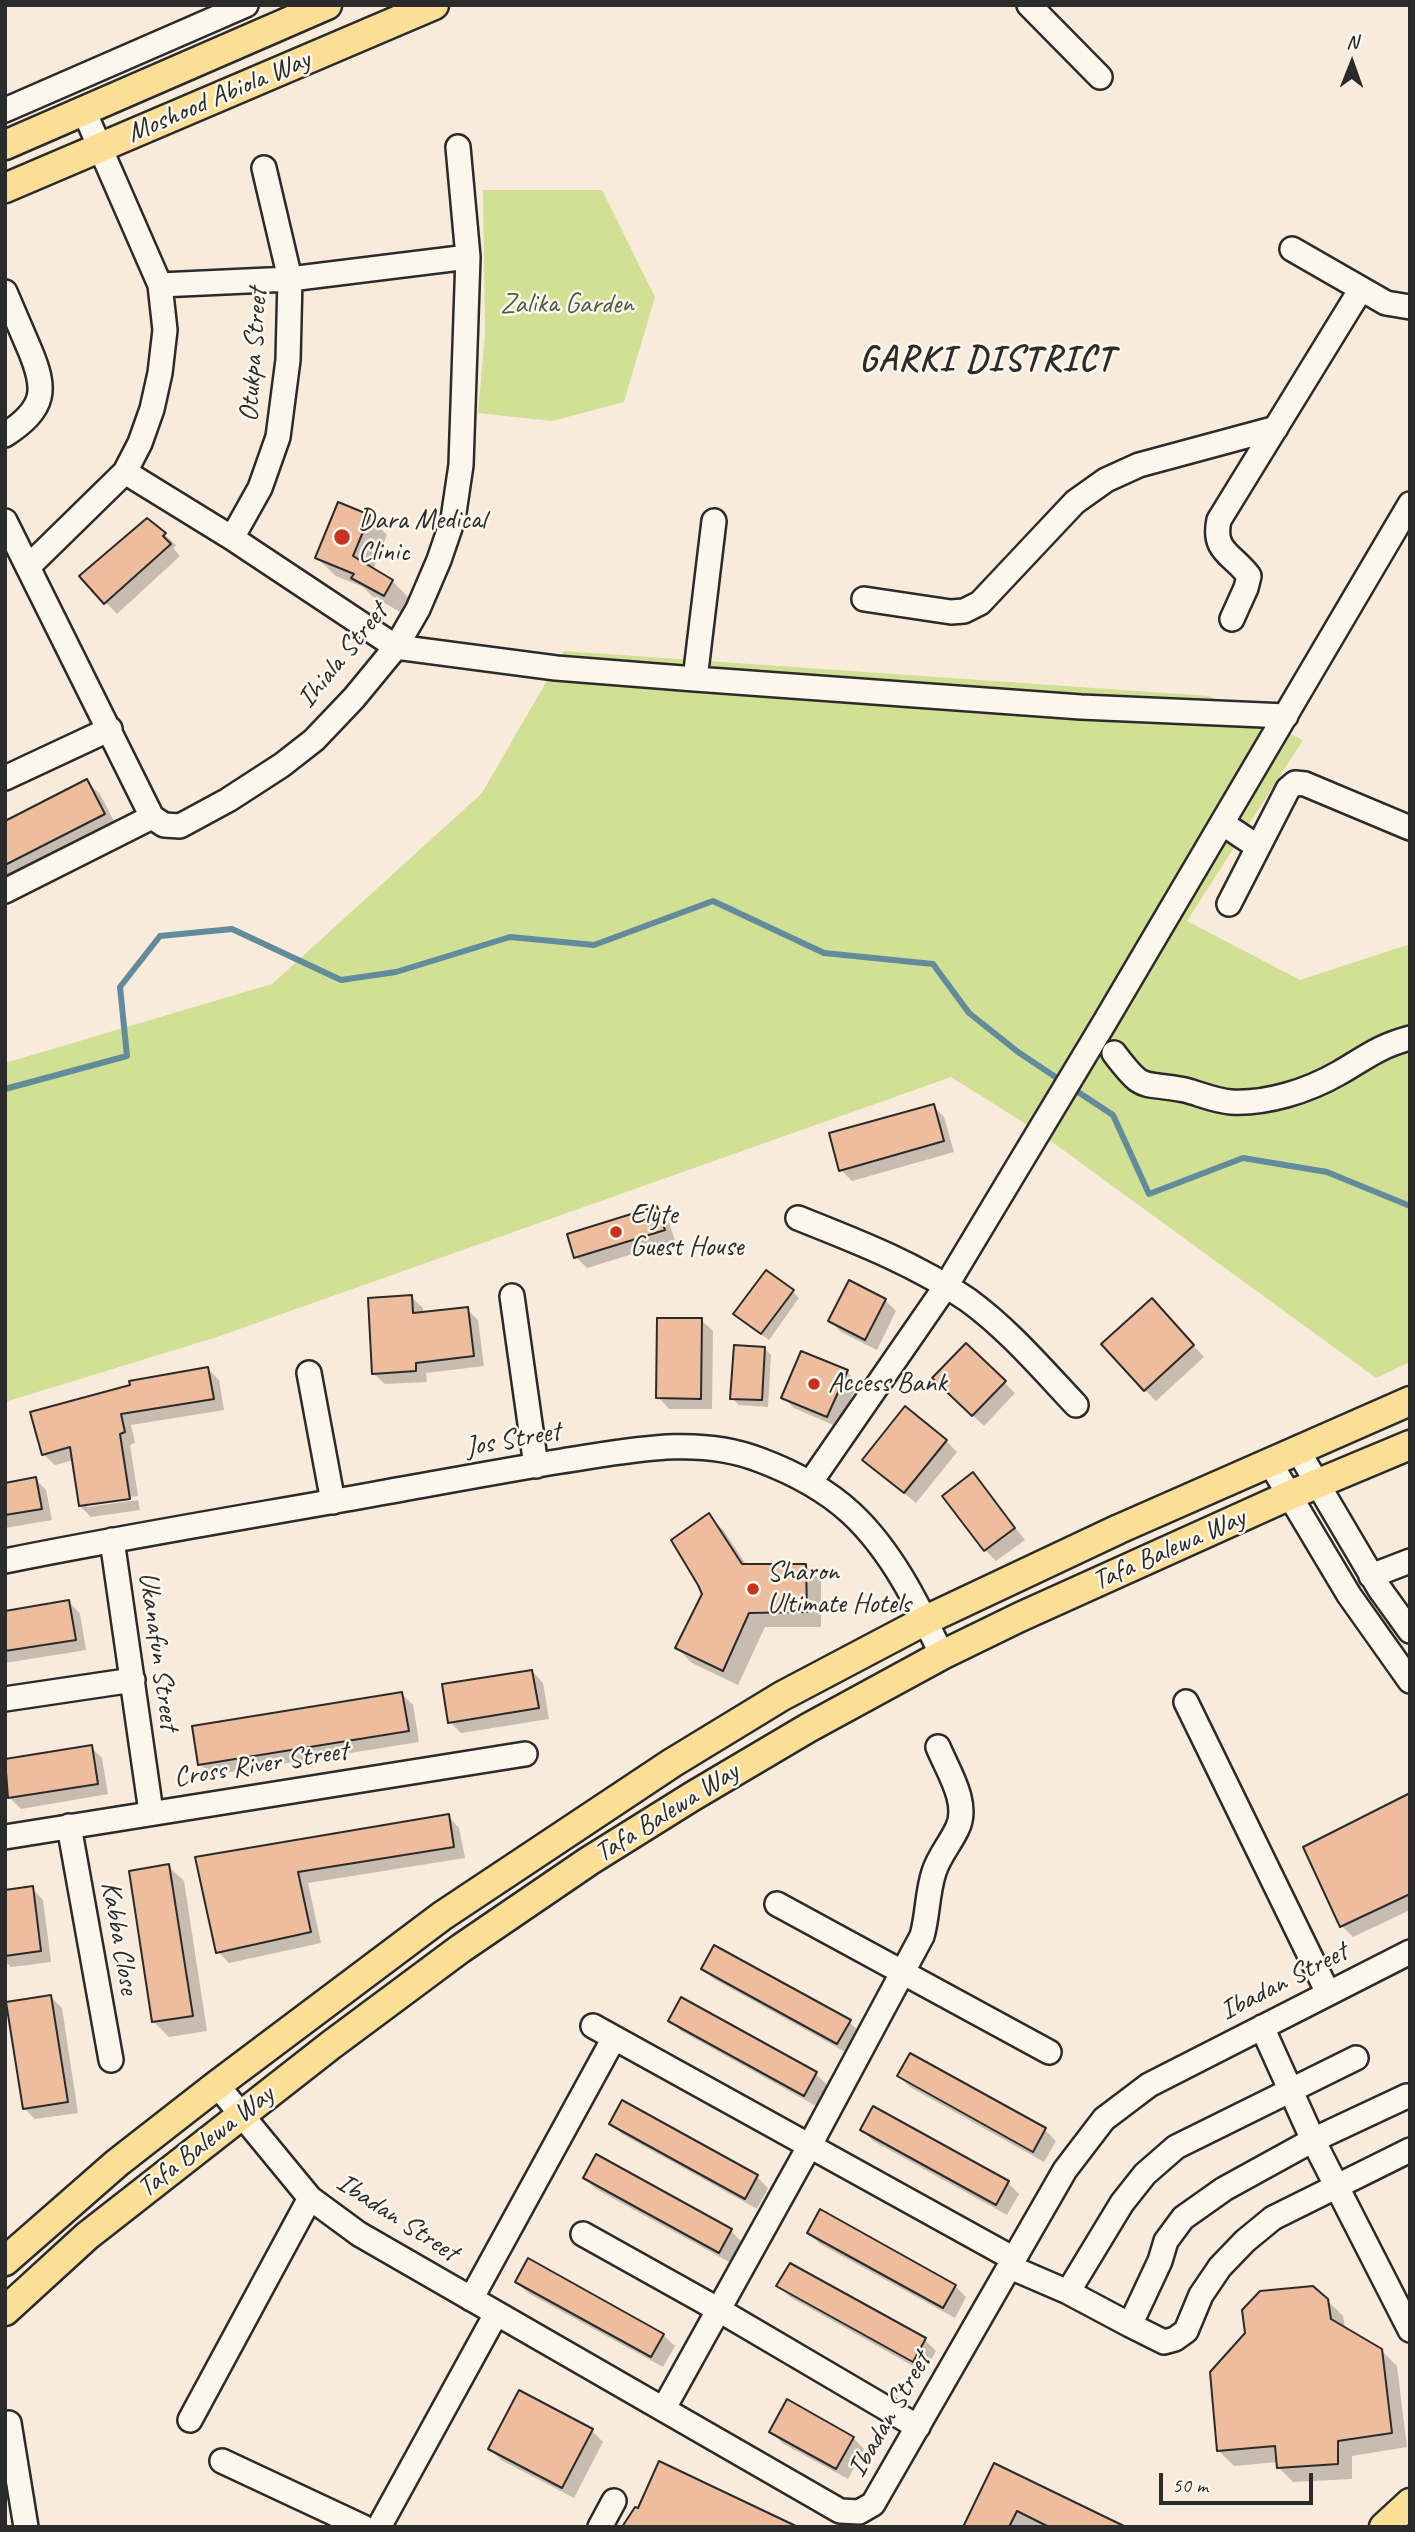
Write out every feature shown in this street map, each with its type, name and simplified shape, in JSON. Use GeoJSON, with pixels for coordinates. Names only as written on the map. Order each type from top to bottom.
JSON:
{"type":"FeatureCollection","features":[{"type":"Feature","properties":{"kind":"main road","name":"Moshood Abiola Way"},"geometry":{"type":"LineString","coordinates":[[5,145],[327,5]]}},
{"type":"Feature","properties":{"kind":"main road","name":"Moshood Abiola Way"},"geometry":{"type":"LineString","coordinates":[[5,188],[434,5]]}},
{"type":"Feature","properties":{"kind":"main road","name":"Tafa Balewa Way"},"geometry":{"type":"LineString","coordinates":[[5,2260],[117,2164],[217,2085],[442,1916],[672,1763],[782,1696],[926,1620],[1269,1461],[1410,1401]]}},
{"type":"Feature","properties":{"kind":"main road","name":"Tafa Balewa Way"},"geometry":{"type":"LineString","coordinates":[[5,2311],[87,2236],[241,2115],[460,1948],[589,1861],[808,1728],[942,1655],[1288,1496],[1410,1445]]}},
{"type":"Feature","properties":{"kind":"main road"},"geometry":{"type":"LineString","coordinates":[[1384,2527],[1410,2503]]}},
{"type":"Feature","properties":{"kind":"street"},"geometry":{"type":"LineString","coordinates":[[5,110],[210,12],[246,5]]}},
{"type":"Feature","properties":{"kind":"street"},"geometry":{"type":"LineString","coordinates":[[1029,5],[1100,77]]}},
{"type":"Feature","properties":{"kind":"street"},"geometry":{"type":"LineString","coordinates":[[210,12],[229,46]]}},
{"type":"Feature","properties":{"kind":"street"},"geometry":{"type":"LineString","coordinates":[[29,566],[125,472],[140,443],[152,409],[160,373],[164,330],[160,285],[84,111]]}},
{"type":"Feature","properties":{"kind":"street","name":"Ihiala Street"},"geometry":{"type":"LineString","coordinates":[[152,817],[164,825],[180,826],[228,800],[282,765],[322,731],[354,698],[396,647],[418,609],[439,561],[453,519],[461,465],[468,257],[458,147]]}},
{"type":"Feature","properties":{"kind":"street","name":"Otukpa Street"},"geometry":{"type":"LineString","coordinates":[[232,538],[260,488],[278,437],[288,360],[290,279],[264,168]]}},
{"type":"Feature","properties":{"kind":"street"},"geometry":{"type":"LineString","coordinates":[[1292,249],[1387,303],[1410,307]]}},
{"type":"Feature","properties":{"kind":"street"},"geometry":{"type":"LineString","coordinates":[[160,285],[290,279],[468,257]]}},
{"type":"Feature","properties":{"kind":"street"},"geometry":{"type":"LineString","coordinates":[[1232,619],[1249,576],[1223,551],[1216,535],[1219,520],[1362,289]]}},
{"type":"Feature","properties":{"kind":"street"},"geometry":{"type":"LineString","coordinates":[[5,292],[40,375],[41,391],[36,407],[20,425],[5,435]]}},
{"type":"Feature","properties":{"kind":"street"},"geometry":{"type":"LineString","coordinates":[[864,599],[951,612],[964,611],[980,603],[1075,502],[1107,480],[1139,465],[1276,428]]}},
{"type":"Feature","properties":{"kind":"street"},"geometry":{"type":"LineString","coordinates":[[125,472],[232,538],[396,647],[556,668],[695,679],[1081,707],[1286,716]]}},
{"type":"Feature","properties":{"kind":"street"},"geometry":{"type":"LineString","coordinates":[[810,1483],[946,1286],[1410,504]]}},
{"type":"Feature","properties":{"kind":"street"},"geometry":{"type":"LineString","coordinates":[[5,520],[152,817],[5,891]]}},
{"type":"Feature","properties":{"kind":"street"},"geometry":{"type":"LineString","coordinates":[[695,679],[714,521]]}},
{"type":"Feature","properties":{"kind":"street"},"geometry":{"type":"LineString","coordinates":[[5,778],[110,729]]}},
{"type":"Feature","properties":{"kind":"street"},"geometry":{"type":"LineString","coordinates":[[1229,904],[1288,789],[1295,783],[1305,784],[1410,828]]}},
{"type":"Feature","properties":{"kind":"street"},"geometry":{"type":"LineString","coordinates":[[1222,823],[1258,846]]}},
{"type":"Feature","properties":{"kind":"street"},"geometry":{"type":"LineString","coordinates":[[1114,1054],[1141,1084],[1178,1089],[1229,1102],[1255,1101],[1305,1088],[1338,1074],[1385,1045],[1410,1038]]}},
{"type":"Feature","properties":{"kind":"street"},"geometry":{"type":"LineString","coordinates":[[798,1218],[865,1244],[946,1286],[970,1302],[996,1324],[1076,1405]]}},
{"type":"Feature","properties":{"kind":"street"},"geometry":{"type":"LineString","coordinates":[[512,1296],[536,1466]]}},
{"type":"Feature","properties":{"kind":"street"},"geometry":{"type":"LineString","coordinates":[[309,1373],[333,1502]]}},
{"type":"Feature","properties":{"kind":"street","name":"Jos Street"},"geometry":{"type":"LineString","coordinates":[[5,1561],[112,1539],[536,1466],[631,1451],[681,1446],[721,1447],[760,1459],[810,1483],[851,1513],[887,1554],[926,1620],[942,1655]]}},
{"type":"Feature","properties":{"kind":"street"},"geometry":{"type":"LineString","coordinates":[[1297,1449],[1371,1576],[1410,1631]]}},
{"type":"Feature","properties":{"kind":"street"},"geometry":{"type":"LineString","coordinates":[[1269,1461],[1349,1595],[1410,1681]]}},
{"type":"Feature","properties":{"kind":"street","name":"Ukanafun Street"},"geometry":{"type":"LineString","coordinates":[[112,1539],[151,1812]]}},
{"type":"Feature","properties":{"kind":"street"},"geometry":{"type":"LineString","coordinates":[[1371,1576],[1410,1561]]}},
{"type":"Feature","properties":{"kind":"street"},"geometry":{"type":"LineString","coordinates":[[5,1699],[132,1679]]}},
{"type":"Feature","properties":{"kind":"street"},"geometry":{"type":"LineString","coordinates":[[1186,1702],[1328,1993]]}},
{"type":"Feature","properties":{"kind":"street"},"geometry":{"type":"LineString","coordinates":[[664,2408],[922,1936],[928,1916],[934,1871],[962,1816],[960,1802],[938,1747]]}},
{"type":"Feature","properties":{"kind":"street","name":"Cross River Street"},"geometry":{"type":"LineString","coordinates":[[5,1836],[525,1754]]}},
{"type":"Feature","properties":{"kind":"street","name":"Kabba Close"},"geometry":{"type":"LineString","coordinates":[[69,1826],[111,2060]]}},
{"type":"Feature","properties":{"kind":"street"},"geometry":{"type":"LineString","coordinates":[[777,1904],[1049,2052]]}},
{"type":"Feature","properties":{"kind":"street","name":"Ibadan Street"},"geometry":{"type":"LineString","coordinates":[[217,2085],[310,2198],[359,2234],[840,2511],[859,2512],[873,2504],[1065,2170],[1104,2119],[1149,2085],[1410,1952]]}},
{"type":"Feature","properties":{"kind":"street"},"geometry":{"type":"LineString","coordinates":[[593,2026],[810,2145],[1012,2263],[1164,2342],[1175,2339],[1186,2331],[1201,2295],[1220,2267],[1245,2241],[1273,2218],[1410,2150]]}},
{"type":"Feature","properties":{"kind":"street"},"geometry":{"type":"LineString","coordinates":[[1262,2026],[1335,2186],[1409,2329]]}},
{"type":"Feature","properties":{"kind":"street"},"geometry":{"type":"LineString","coordinates":[[471,2300],[614,2038]]}},
{"type":"Feature","properties":{"kind":"street"},"geometry":{"type":"LineString","coordinates":[[1068,2292],[1122,2203],[1145,2174],[1176,2147],[1356,2058]]}},
{"type":"Feature","properties":{"kind":"street"},"geometry":{"type":"LineString","coordinates":[[1130,2325],[1160,2261],[1166,2241],[1183,2218],[1224,2189],[1313,2140],[1407,2096]]}},
{"type":"Feature","properties":{"kind":"street"},"geometry":{"type":"LineString","coordinates":[[190,2420],[310,2198]]}},
{"type":"Feature","properties":{"kind":"street"},"geometry":{"type":"LineString","coordinates":[[583,2234],[719,2309],[918,2427]]}},
{"type":"Feature","properties":{"kind":"street"},"geometry":{"type":"LineString","coordinates":[[379,2527],[496,2314]]}},
{"type":"Feature","properties":{"kind":"street"},"geometry":{"type":"LineString","coordinates":[[9,2423],[26,2527]]}},
{"type":"Feature","properties":{"kind":"street"},"geometry":{"type":"LineString","coordinates":[[222,2461],[363,2527]]}},
{"type":"Feature","properties":{"kind":"street"},"geometry":{"type":"LineString","coordinates":[[600,2527],[614,2501]]}},
{"type":"Feature","properties":{"kind":"green space","name":"Zalika Garden"},"geometry":{"type":"Polygon","coordinates":[[[483,190],[602,190],[655,297],[624,402],[552,421],[478,413],[485,334],[483,190]]]}},
{"type":"Feature","properties":{"kind":"green space"},"geometry":{"type":"Polygon","coordinates":[[[564,651],[1209,696],[1303,740],[1187,921],[1300,980],[1410,944],[1410,1362],[1376,1378],[1037,1131],[951,1077],[217,1337],[5,1402],[5,1063],[272,984],[482,793],[564,651]]]}},
{"type":"Feature","properties":{"kind":"building","name":"Dara Medical Clinic"},"geometry":{"type":"Polygon","coordinates":[[[338,502],[370,515],[353,556],[393,580],[384,596],[351,578],[354,574],[315,558],[338,502]]]}},
{"type":"Feature","properties":{"kind":"building"},"geometry":{"type":"Polygon","coordinates":[[[147,518],[166,533],[163,536],[171,544],[104,604],[79,576],[147,518]]]}},
{"type":"Feature","properties":{"kind":"building"},"geometry":{"type":"Polygon","coordinates":[[[87,779],[105,814],[5,865],[5,821],[87,779]]]}},
{"type":"Feature","properties":{"kind":"building"},"geometry":{"type":"Polygon","coordinates":[[[934,1104],[944,1141],[839,1171],[829,1133],[934,1104]]]}},
{"type":"Feature","properties":{"kind":"building","name":"Elyte Guest House"},"geometry":{"type":"Polygon","coordinates":[[[657,1206],[665,1230],[574,1258],[567,1234],[657,1206]]]}},
{"type":"Feature","properties":{"kind":"building"},"geometry":{"type":"Polygon","coordinates":[[[766,1270],[794,1290],[761,1334],[733,1314],[766,1270]]]}},
{"type":"Feature","properties":{"kind":"building"},"geometry":{"type":"Polygon","coordinates":[[[849,1280],[886,1299],[865,1340],[828,1321],[849,1280]]]}},
{"type":"Feature","properties":{"kind":"building"},"geometry":{"type":"Polygon","coordinates":[[[412,1295],[413,1313],[468,1307],[474,1356],[416,1363],[416,1371],[372,1374],[368,1298],[412,1295]]]}},
{"type":"Feature","properties":{"kind":"building"},"geometry":{"type":"Polygon","coordinates":[[[1152,1298],[1194,1345],[1144,1391],[1101,1344],[1152,1298]]]}},
{"type":"Feature","properties":{"kind":"building"},"geometry":{"type":"Polygon","coordinates":[[[657,1318],[702,1318],[701,1399],[656,1398],[657,1318]]]}},
{"type":"Feature","properties":{"kind":"building"},"geometry":{"type":"Polygon","coordinates":[[[966,1343],[1006,1381],[972,1416],[932,1378],[966,1343]]]}},
{"type":"Feature","properties":{"kind":"building"},"geometry":{"type":"Polygon","coordinates":[[[734,1345],[765,1347],[762,1400],[730,1399],[734,1345]]]}},
{"type":"Feature","properties":{"kind":"building","name":"Access Bank"},"geometry":{"type":"Polygon","coordinates":[[[801,1351],[848,1370],[827,1417],[781,1398],[801,1351]]]}},
{"type":"Feature","properties":{"kind":"building"},"geometry":{"type":"Polygon","coordinates":[[[208,1367],[214,1399],[121,1414],[125,1432],[120,1434],[130,1499],[79,1506],[70,1447],[42,1455],[30,1412],[130,1385],[129,1381],[208,1367]]]}},
{"type":"Feature","properties":{"kind":"building"},"geometry":{"type":"Polygon","coordinates":[[[905,1406],[947,1440],[904,1493],[862,1460],[905,1406]]]}},
{"type":"Feature","properties":{"kind":"building"},"geometry":{"type":"Polygon","coordinates":[[[973,1472],[1015,1528],[984,1551],[942,1496],[973,1472]]]}},
{"type":"Feature","properties":{"kind":"building"},"geometry":{"type":"Polygon","coordinates":[[[36,1477],[42,1509],[5,1515],[5,1483],[36,1477]]]}},
{"type":"Feature","properties":{"kind":"building","name":"Sharon Ultimate Hotels"},"geometry":{"type":"Polygon","coordinates":[[[709,1513],[742,1564],[806,1564],[807,1612],[749,1613],[723,1671],[675,1648],[702,1594],[671,1540],[709,1513]]]}},
{"type":"Feature","properties":{"kind":"building"},"geometry":{"type":"Polygon","coordinates":[[[69,1600],[76,1640],[5,1651],[5,1611],[69,1600]]]}},
{"type":"Feature","properties":{"kind":"building"},"geometry":{"type":"Polygon","coordinates":[[[532,1670],[539,1708],[448,1723],[442,1684],[532,1670]]]}},
{"type":"Feature","properties":{"kind":"building"},"geometry":{"type":"Polygon","coordinates":[[[402,1692],[409,1731],[198,1765],[192,1726],[402,1692]]]}},
{"type":"Feature","properties":{"kind":"building"},"geometry":{"type":"Polygon","coordinates":[[[92,1745],[98,1784],[8,1798],[5,1759],[92,1745]]]}},
{"type":"Feature","properties":{"kind":"building"},"geometry":{"type":"Polygon","coordinates":[[[1410,1793],[1410,1894],[1340,1927],[1303,1847],[1410,1793]]]}},
{"type":"Feature","properties":{"kind":"building"},"geometry":{"type":"Polygon","coordinates":[[[449,1814],[454,1847],[298,1872],[311,1932],[216,1953],[195,1857],[449,1814]]]}},
{"type":"Feature","properties":{"kind":"building"},"geometry":{"type":"Polygon","coordinates":[[[169,1864],[193,2016],[152,2022],[129,1871],[169,1864]]]}},
{"type":"Feature","properties":{"kind":"building"},"geometry":{"type":"Polygon","coordinates":[[[33,1886],[41,1951],[5,1956],[5,1890],[33,1886]]]}},
{"type":"Feature","properties":{"kind":"building"},"geometry":{"type":"Polygon","coordinates":[[[714,1945],[851,2020],[837,2044],[701,1969],[714,1945]]]}},
{"type":"Feature","properties":{"kind":"building"},"geometry":{"type":"Polygon","coordinates":[[[51,1995],[68,2102],[23,2109],[6,2002],[51,1995]]]}},
{"type":"Feature","properties":{"kind":"building"},"geometry":{"type":"Polygon","coordinates":[[[681,1997],[817,2072],[804,2096],[668,2021],[681,1997]]]}},
{"type":"Feature","properties":{"kind":"building"},"geometry":{"type":"Polygon","coordinates":[[[910,2053],[1046,2128],[1033,2152],[897,2076],[910,2053]]]}},
{"type":"Feature","properties":{"kind":"building"},"geometry":{"type":"Polygon","coordinates":[[[622,2100],[758,2175],[745,2199],[609,2124],[622,2100]]]}},
{"type":"Feature","properties":{"kind":"building"},"geometry":{"type":"Polygon","coordinates":[[[873,2106],[1009,2181],[996,2205],[860,2130],[873,2106]]]}},
{"type":"Feature","properties":{"kind":"building"},"geometry":{"type":"Polygon","coordinates":[[[596,2154],[732,2229],[719,2253],[583,2178],[596,2154]]]}},
{"type":"Feature","properties":{"kind":"building"},"geometry":{"type":"Polygon","coordinates":[[[820,2209],[956,2285],[943,2308],[807,2233],[820,2209]]]}},
{"type":"Feature","properties":{"kind":"building"},"geometry":{"type":"Polygon","coordinates":[[[528,2258],[664,2334],[651,2357],[515,2282],[528,2258]]]}},
{"type":"Feature","properties":{"kind":"building"},"geometry":{"type":"Polygon","coordinates":[[[790,2263],[926,2338],[913,2362],[776,2286],[790,2263]]]}},
{"type":"Feature","properties":{"kind":"building"},"geometry":{"type":"Polygon","coordinates":[[[1313,2286],[1328,2299],[1331,2319],[1382,2349],[1392,2433],[1338,2441],[1338,2464],[1277,2468],[1275,2446],[1217,2451],[1210,2372],[1245,2333],[1242,2310],[1260,2291],[1313,2286]]]}},
{"type":"Feature","properties":{"kind":"building"},"geometry":{"type":"Polygon","coordinates":[[[519,2390],[593,2429],[562,2488],[488,2449],[519,2390]]]}},
{"type":"Feature","properties":{"kind":"building"},"geometry":{"type":"Polygon","coordinates":[[[787,2399],[854,2437],[836,2469],[769,2432],[787,2399]]]}},
{"type":"Feature","properties":{"kind":"building"},"geometry":{"type":"Polygon","coordinates":[[[659,2461],[798,2527],[622,2527],[635,2507],[638,2508],[659,2461]]]}},
{"type":"Feature","properties":{"kind":"building"},"geometry":{"type":"Polygon","coordinates":[[[994,2463],[1126,2527],[1049,2527],[1017,2511],[1009,2527],[963,2527],[994,2463]]]}},
{"type":"Feature","properties":{"kind":"waterway"},"geometry":{"type":"LineString","coordinates":[[5,1089],[127,1056],[120,987],[160,936],[232,929],[341,980],[396,972],[510,937],[594,945],[713,901],[824,953],[933,964],[969,1013],[1018,1052],[1063,1082]]}},
{"type":"Feature","properties":{"kind":"waterway"},"geometry":{"type":"LineString","coordinates":[[1072,1088],[1113,1115],[1149,1194],[1243,1158],[1327,1172],[1410,1206]]}},
{"type":"Feature","properties":{"kind":"place","name":"Dara Medical Clinic"},"geometry":{"type":"Point","coordinates":[342,537]}},
{"type":"Feature","properties":{"kind":"place","name":"Elyte Guest House"},"geometry":{"type":"Point","coordinates":[616,1232]}},
{"type":"Feature","properties":{"kind":"place","name":"Access Bank"},"geometry":{"type":"Point","coordinates":[814,1384]}},
{"type":"Feature","properties":{"kind":"place","name":"Sharon Ultimate Hotels"},"geometry":{"type":"Point","coordinates":[753,1589]}},
{"type":"Feature","properties":{"kind":"district","name":"GARKI DISTRICT"},"geometry":{"type":"Point","coordinates":[987,361]}}]}
